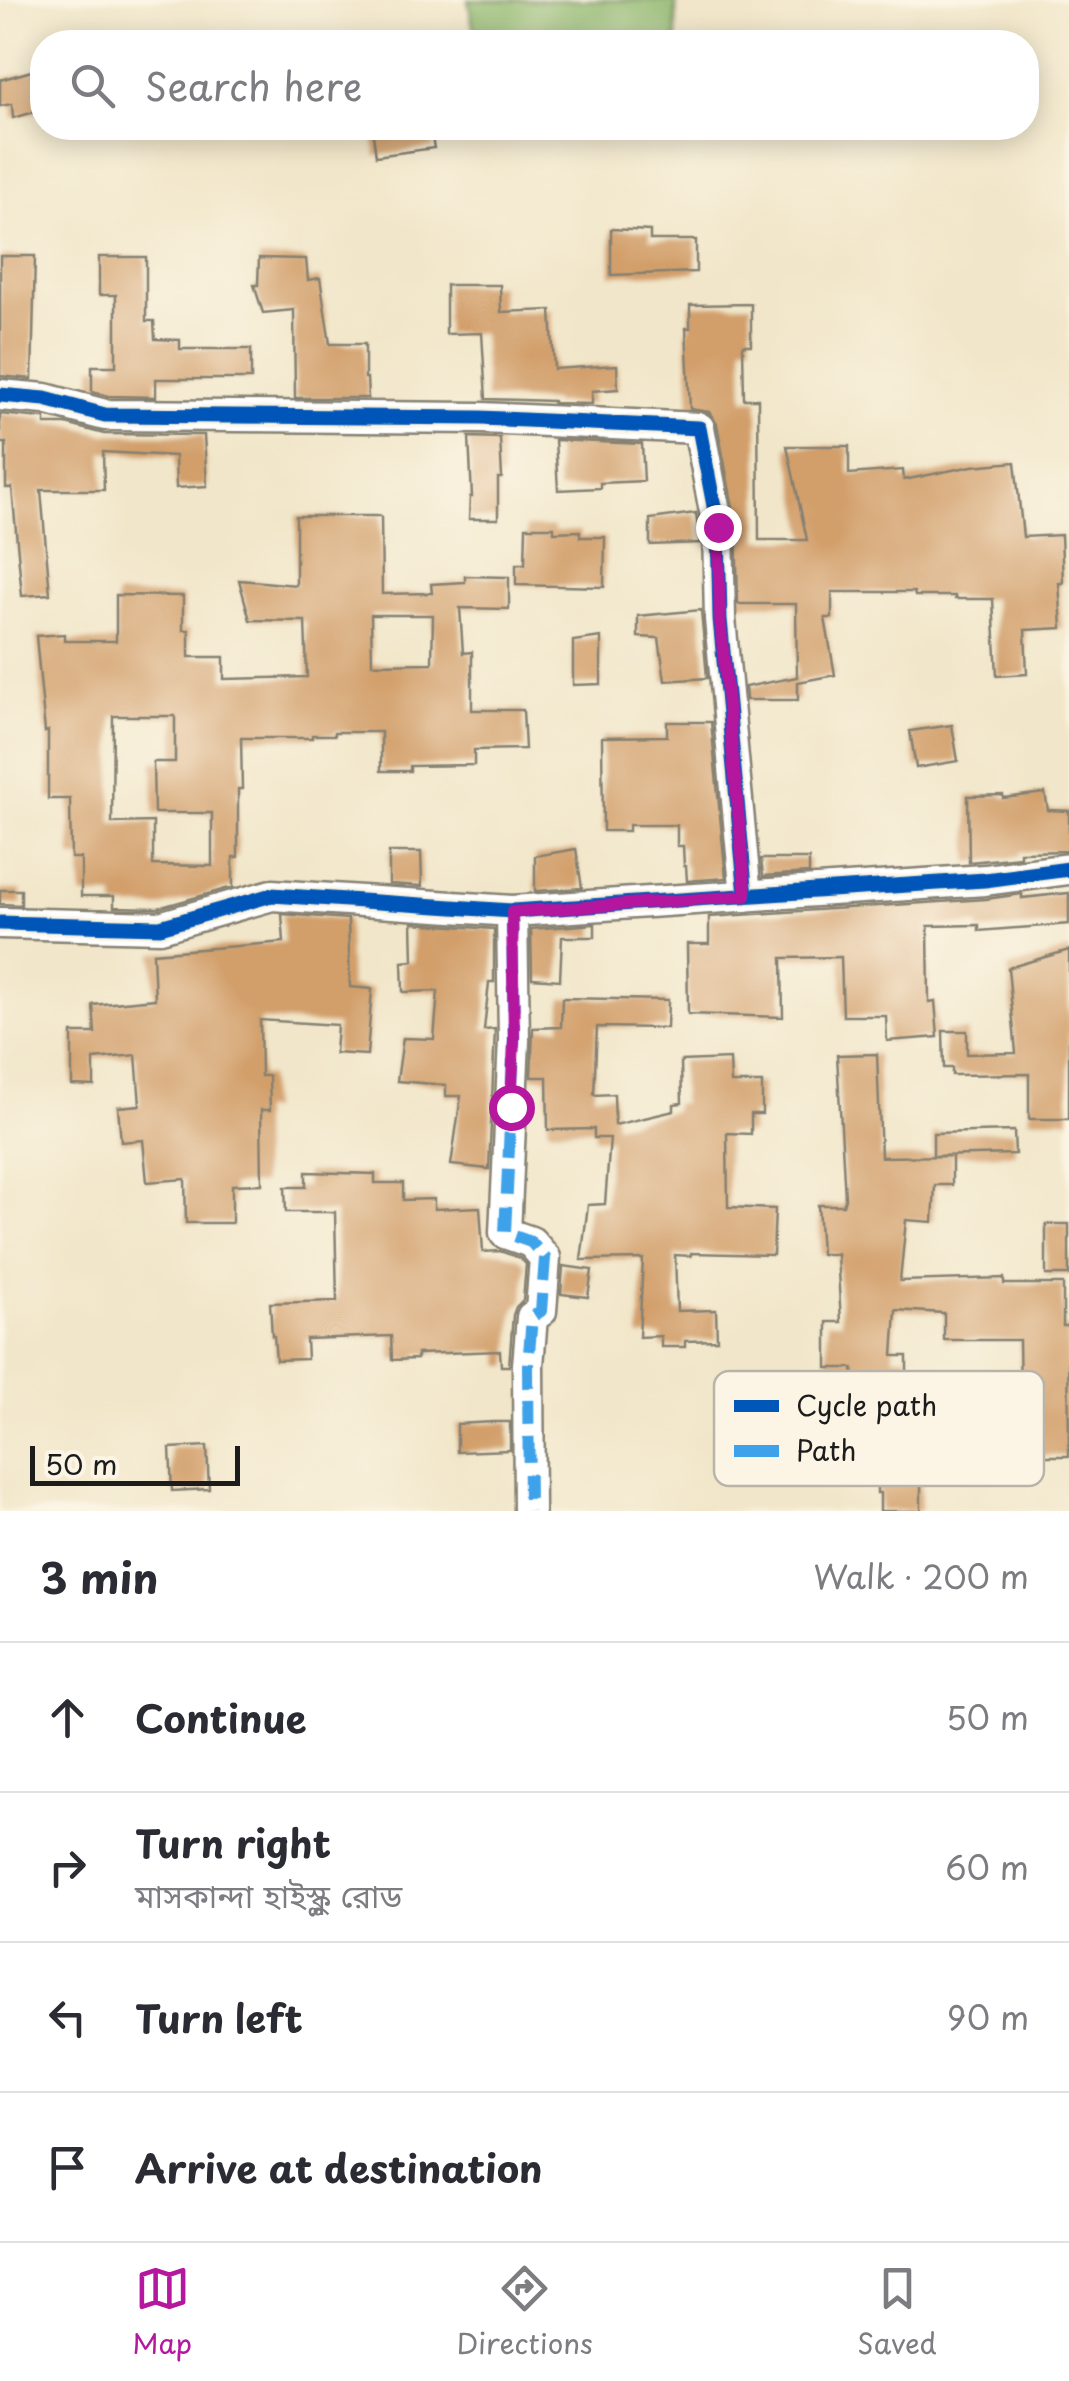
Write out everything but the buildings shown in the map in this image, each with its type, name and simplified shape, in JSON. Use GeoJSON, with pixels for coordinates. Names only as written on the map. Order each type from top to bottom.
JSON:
{"type":"FeatureCollection","features":[{"type":"Feature","properties":{"kind":"street"},"geometry":{"type":"LineString","coordinates":[[0,395],[45,399],[105,415],[481,418],[699,428],[718,527],[720,619],[746,896]]}},
{"type":"Feature","properties":{"kind":"street"},"geometry":{"type":"LineString","coordinates":[[0,923],[160,926],[272,895],[512,912],[985,880],[1069,869]]}},
{"type":"Feature","properties":{"kind":"street"},"geometry":{"type":"LineString","coordinates":[[512,912],[514,1040],[505,1233],[531,1242],[545,1258],[541,1311],[532,1318],[528,1365],[530,1511]]}},
{"type":"Feature","properties":{"kind":"green space"},"geometry":{"type":"Polygon","coordinates":[[[468,0],[676,0],[676,30],[474,30],[468,0]]]}},
{"type":"Feature","properties":{"kind":"marked path"},"geometry":{"type":"LineString","coordinates":[[512,911],[514,1040],[505,1233],[531,1242],[545,1258],[541,1311],[532,1317],[528,1365],[529,1511]]}},
{"type":"Feature","properties":{"kind":"cycle path"},"geometry":{"type":"LineString","coordinates":[[0,395],[45,399],[105,415],[481,418],[699,428],[718,527],[720,619],[746,896]]}},
{"type":"Feature","properties":{"kind":"cycle path"},"geometry":{"type":"LineString","coordinates":[[0,923],[160,927],[272,895],[512,911],[985,880],[1069,869]]}},
{"type":"Feature","properties":{"kind":"route"},"geometry":{"type":"LineString","coordinates":[[511,1107],[512,912],[746,896],[720,619],[718,527]]}}]}
